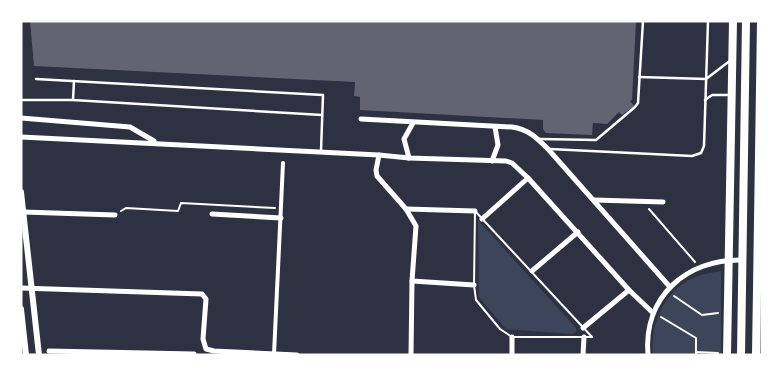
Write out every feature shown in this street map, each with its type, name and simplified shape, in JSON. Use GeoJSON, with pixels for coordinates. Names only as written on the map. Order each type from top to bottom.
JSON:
{"type":"FeatureCollection","features":[{"type":"Feature","properties":{"kind":"main road"},"geometry":{"type":"LineString","coordinates":[[727,354],[733,21]]}},
{"type":"Feature","properties":{"kind":"main road"},"geometry":{"type":"LineString","coordinates":[[741,355],[746,21]]}},
{"type":"Feature","properties":{"kind":"main road"},"geometry":{"type":"LineString","coordinates":[[756,355],[761,21]]}},
{"type":"Feature","properties":{"kind":"street"},"geometry":{"type":"LineString","coordinates":[[21,118],[130,128],[157,143]]}},
{"type":"Feature","properties":{"kind":"street"},"geometry":{"type":"LineString","coordinates":[[361,119],[521,128],[538,139],[548,149],[594,200],[668,289]]}},
{"type":"Feature","properties":{"kind":"street"},"geometry":{"type":"LineString","coordinates":[[409,158],[404,139],[413,123]]}},
{"type":"Feature","properties":{"kind":"street"},"geometry":{"type":"LineString","coordinates":[[492,161],[498,145],[495,127]]}},
{"type":"Feature","properties":{"kind":"street"},"geometry":{"type":"LineString","coordinates":[[21,137],[512,163],[652,313]]}},
{"type":"Feature","properties":{"kind":"street"},"geometry":{"type":"LineString","coordinates":[[379,155],[376,170],[377,176],[414,220],[417,232],[412,281],[411,355]]}},
{"type":"Feature","properties":{"kind":"street"},"geometry":{"type":"LineString","coordinates":[[274,354],[283,163]]}},
{"type":"Feature","properties":{"kind":"street"},"geometry":{"type":"LineString","coordinates":[[482,218],[528,178]]}},
{"type":"Feature","properties":{"kind":"street"},"geometry":{"type":"LineString","coordinates":[[21,192],[39,355]]}},
{"type":"Feature","properties":{"kind":"street"},"geometry":{"type":"LineString","coordinates":[[594,200],[663,202]]}},
{"type":"Feature","properties":{"kind":"street"},"geometry":{"type":"LineString","coordinates":[[406,209],[475,211]]}},
{"type":"Feature","properties":{"kind":"street"},"geometry":{"type":"LineString","coordinates":[[23,212],[115,215]]}},
{"type":"Feature","properties":{"kind":"street"},"geometry":{"type":"LineString","coordinates":[[212,214],[281,218]]}},
{"type":"Feature","properties":{"kind":"street"},"geometry":{"type":"LineString","coordinates":[[532,271],[578,232]]}},
{"type":"Feature","properties":{"kind":"street"},"geometry":{"type":"LineString","coordinates":[[648,355],[648,329],[652,313],[668,289],[687,274],[699,268],[729,260],[742,260]]}},
{"type":"Feature","properties":{"kind":"street"},"geometry":{"type":"LineString","coordinates":[[412,281],[474,284]]}},
{"type":"Feature","properties":{"kind":"street"},"geometry":{"type":"LineString","coordinates":[[21,288],[202,294],[206,299],[203,339],[206,349],[296,355]]}},
{"type":"Feature","properties":{"kind":"street"},"geometry":{"type":"LineString","coordinates":[[583,328],[629,290]]}},
{"type":"Feature","properties":{"kind":"street"},"geometry":{"type":"LineString","coordinates":[[21,309],[23,347],[26,355]]}},
{"type":"Feature","properties":{"kind":"street"},"geometry":{"type":"LineString","coordinates":[[512,337],[512,355]]}},
{"type":"Feature","properties":{"kind":"street"},"geometry":{"type":"LineString","coordinates":[[583,355],[584,337]]}},
{"type":"Feature","properties":{"kind":"street"},"geometry":{"type":"LineString","coordinates":[[49,351],[194,354]]}},
{"type":"Feature","properties":{"kind":"lane"},"geometry":{"type":"LineString","coordinates":[[538,139],[596,140],[636,105],[643,21]]}},
{"type":"Feature","properties":{"kind":"lane"},"geometry":{"type":"LineString","coordinates":[[548,149],[697,155],[701,153],[704,146],[708,21]]}},
{"type":"Feature","properties":{"kind":"lane"},"geometry":{"type":"LineString","coordinates":[[639,77],[706,79],[732,59]]}},
{"type":"Feature","properties":{"kind":"lane"},"geometry":{"type":"LineString","coordinates":[[36,79],[323,95],[321,152]]}},
{"type":"Feature","properties":{"kind":"lane"},"geometry":{"type":"LineString","coordinates":[[73,100],[74,81]]}},
{"type":"Feature","properties":{"kind":"lane"},"geometry":{"type":"LineString","coordinates":[[705,100],[712,95],[731,95]]}},
{"type":"Feature","properties":{"kind":"lane"},"geometry":{"type":"LineString","coordinates":[[21,100],[73,100],[322,115]]}},
{"type":"Feature","properties":{"kind":"path"},"geometry":{"type":"LineString","coordinates":[[643,202],[699,268]]}},
{"type":"Feature","properties":{"kind":"path"},"geometry":{"type":"LineString","coordinates":[[115,215],[126,208],[178,211],[181,203],[282,208]]}},
{"type":"Feature","properties":{"kind":"path"},"geometry":{"type":"LineString","coordinates":[[475,211],[532,271],[592,337],[512,337],[500,329],[476,300],[474,284],[475,211]]}},
{"type":"Feature","properties":{"kind":"path"},"geometry":{"type":"LineString","coordinates":[[668,289],[702,315],[728,312]]}},
{"type":"Feature","properties":{"kind":"path"},"geometry":{"type":"LineString","coordinates":[[652,313],[696,338],[696,353],[727,354]]}},
{"type":"Feature","properties":{"kind":"shaded area"},"geometry":{"type":"Polygon","coordinates":[[[478,220],[576,328],[576,332],[572,334],[506,329],[479,297],[478,220]]]}},
{"type":"Feature","properties":{"kind":"shaded area"},"geometry":{"type":"Polygon","coordinates":[[[721,271],[721,355],[653,355],[656,323],[664,304],[671,295],[678,287],[691,279],[703,274],[721,271]]]}},
{"type":"Feature","properties":{"kind":"building"},"geometry":{"type":"Polygon","coordinates":[[[30,21],[636,21],[632,100],[630,101],[634,106],[622,115],[619,112],[607,124],[593,123],[592,135],[546,133],[543,129],[543,120],[360,110],[360,97],[354,96],[355,82],[34,66],[30,21]]]}}]}
